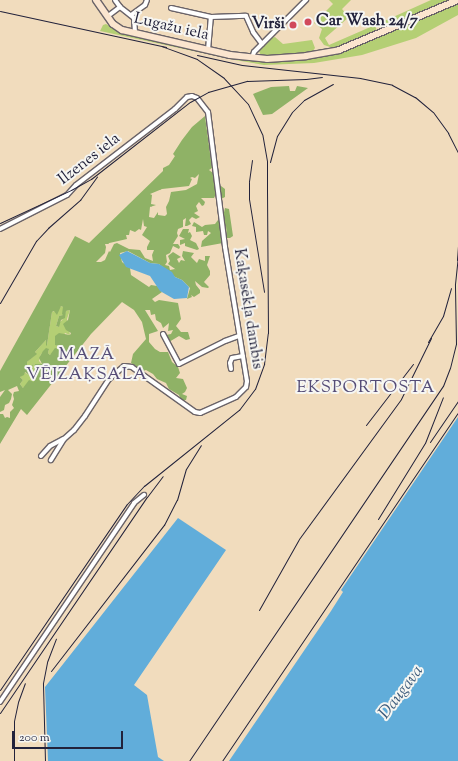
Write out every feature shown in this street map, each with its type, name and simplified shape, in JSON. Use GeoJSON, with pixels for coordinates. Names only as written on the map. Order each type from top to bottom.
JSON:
{"type":"FeatureCollection","features":[{"type":"Feature","properties":{"kind":"street","name":"Lugažu iela"},"geometry":{"type":"LineString","coordinates":[[96,0],[116,26],[135,33],[208,50],[252,58],[286,58],[333,51],[458,0]]}},
{"type":"Feature","properties":{"kind":"street"},"geometry":{"type":"LineString","coordinates":[[115,0],[120,7],[131,15],[135,22],[135,33]]}},
{"type":"Feature","properties":{"kind":"street"},"geometry":{"type":"LineString","coordinates":[[131,15],[145,5],[147,0]]}},
{"type":"Feature","properties":{"kind":"street"},"geometry":{"type":"LineString","coordinates":[[252,58],[254,52],[306,0]]}},
{"type":"Feature","properties":{"kind":"street"},"geometry":{"type":"LineString","coordinates":[[108,16],[120,7]]}},
{"type":"Feature","properties":{"kind":"street"},"geometry":{"type":"LineString","coordinates":[[170,8],[211,17],[246,16],[253,32],[262,44]]}},
{"type":"Feature","properties":{"kind":"street"},"geometry":{"type":"LineString","coordinates":[[208,50],[211,17]]}},
{"type":"Feature","properties":{"kind":"street","name":"Kaķasēkļa dambis"},"geometry":{"type":"LineString","coordinates":[[64,439],[74,430],[85,416],[109,379],[117,370],[124,366],[132,366],[195,412],[200,413],[236,397],[243,392],[247,381],[222,228],[208,112],[197,98],[192,96],[187,97]]}},
{"type":"Feature","properties":{"kind":"street","name":"Ilzenes iela"},"geometry":{"type":"LineString","coordinates":[[0,229],[67,194],[76,185],[175,109],[187,97]]}},
{"type":"Feature","properties":{"kind":"street"},"geometry":{"type":"LineString","coordinates":[[163,334],[179,364],[225,341],[239,336]]}},
{"type":"Feature","properties":{"kind":"street"},"geometry":{"type":"LineString","coordinates":[[231,369],[230,363],[232,358],[243,356]]}},
{"type":"Feature","properties":{"kind":"street"},"geometry":{"type":"LineString","coordinates":[[41,456],[50,446],[64,439]]}},
{"type":"Feature","properties":{"kind":"street"},"geometry":{"type":"LineString","coordinates":[[51,460],[64,439]]}},
{"type":"Feature","properties":{"kind":"street"},"geometry":{"type":"LineString","coordinates":[[0,702],[130,508],[144,495]]}},
{"type":"Feature","properties":{"kind":"green space"},"geometry":{"type":"Polygon","coordinates":[[[329,0],[351,0],[342,9],[349,17],[325,38],[329,45],[375,25],[377,31],[336,47],[324,45],[319,38],[322,29],[314,23],[333,4],[329,0]]]}},
{"type":"Feature","properties":{"kind":"green space"},"geometry":{"type":"Polygon","coordinates":[[[431,0],[449,0],[388,26],[384,26],[382,22],[431,0]]]}},
{"type":"Feature","properties":{"kind":"green space"},"geometry":{"type":"Polygon","coordinates":[[[458,2],[458,15],[416,38],[362,55],[314,63],[264,65],[100,31],[103,25],[106,24],[116,30],[133,35],[228,57],[257,61],[282,61],[315,58],[337,53],[458,2]]]}},
{"type":"Feature","properties":{"kind":"green space"},"geometry":{"type":"Polygon","coordinates":[[[275,37],[283,44],[312,40],[315,48],[312,52],[284,56],[261,56],[259,51],[272,38],[275,37]]]}},
{"type":"Feature","properties":{"kind":"green space"},"geometry":{"type":"Polygon","coordinates":[[[289,86],[290,91],[295,91],[297,86],[308,88],[272,114],[263,115],[253,94],[271,87],[289,86]]]}},
{"type":"Feature","properties":{"kind":"green space"},"geometry":{"type":"Polygon","coordinates":[[[205,116],[212,168],[209,170],[213,173],[215,188],[221,186],[225,189],[225,197],[221,199],[216,194],[214,198],[201,198],[205,202],[204,205],[202,206],[199,202],[196,206],[198,211],[194,213],[200,217],[196,219],[192,217],[189,220],[191,224],[187,226],[185,226],[186,218],[183,220],[183,227],[178,229],[178,236],[173,244],[178,244],[180,247],[179,249],[173,246],[170,253],[166,255],[167,262],[165,265],[169,266],[170,270],[175,269],[178,271],[168,264],[170,261],[168,256],[173,252],[181,257],[177,259],[179,263],[181,260],[185,261],[182,256],[183,251],[194,253],[191,257],[197,263],[199,259],[205,261],[205,256],[210,256],[207,265],[210,275],[204,282],[209,287],[202,287],[195,281],[200,293],[194,297],[191,295],[192,297],[187,299],[190,288],[182,280],[175,277],[159,264],[150,263],[128,251],[120,253],[122,262],[130,268],[131,275],[149,287],[151,285],[157,286],[162,292],[152,299],[155,302],[159,300],[178,303],[181,319],[176,326],[181,332],[188,332],[190,339],[186,340],[179,336],[169,342],[166,335],[171,334],[173,330],[168,331],[169,323],[163,328],[161,323],[156,320],[155,314],[151,315],[150,310],[145,310],[158,331],[149,334],[149,342],[160,352],[168,352],[172,362],[178,367],[180,373],[176,378],[183,379],[187,388],[182,394],[187,396],[186,400],[180,398],[179,395],[169,389],[166,383],[157,379],[153,374],[146,370],[143,371],[131,363],[133,354],[146,339],[142,322],[134,310],[122,302],[91,334],[27,415],[21,409],[0,444],[0,414],[3,414],[5,418],[10,418],[10,412],[14,408],[12,405],[14,392],[19,391],[17,386],[8,390],[12,394],[11,399],[9,403],[5,405],[4,410],[0,412],[0,397],[5,390],[0,392],[0,371],[75,236],[89,243],[163,171],[163,168],[169,165],[175,156],[173,154],[192,127],[205,116]],[[199,174],[195,178],[190,178],[192,179],[189,186],[162,189],[150,194],[152,195],[151,204],[156,205],[150,207],[149,217],[154,218],[158,212],[158,215],[165,216],[167,214],[166,207],[171,192],[186,190],[197,184],[199,174]],[[143,219],[141,230],[139,229],[135,232],[130,230],[129,235],[126,235],[127,239],[105,244],[105,253],[96,262],[105,260],[109,251],[110,252],[114,244],[117,243],[129,249],[140,250],[145,258],[153,261],[152,255],[154,250],[147,250],[150,241],[142,235],[147,227],[144,226],[143,219]],[[61,306],[57,315],[54,311],[52,312],[47,345],[46,346],[46,340],[35,352],[37,354],[27,362],[27,365],[25,366],[28,371],[34,363],[29,375],[25,372],[24,375],[20,377],[23,380],[20,384],[23,388],[29,380],[34,382],[32,375],[35,372],[35,364],[42,364],[39,358],[43,351],[46,348],[49,349],[48,353],[50,355],[55,348],[58,349],[59,346],[55,345],[55,336],[59,333],[70,335],[71,333],[66,330],[63,324],[68,320],[70,310],[66,311],[65,318],[61,320],[59,327],[56,326],[59,316],[63,315],[63,307],[61,306]]]}},
{"type":"Feature","properties":{"kind":"green space"},"geometry":{"type":"Polygon","coordinates":[[[225,208],[229,209],[233,236],[230,238],[227,238],[226,226],[223,225],[225,208]]]}},
{"type":"Feature","properties":{"kind":"green space"},"geometry":{"type":"Polygon","coordinates":[[[218,220],[220,222],[223,243],[201,247],[202,241],[211,233],[208,231],[207,235],[204,235],[203,231],[196,232],[196,227],[192,226],[194,222],[202,227],[205,225],[215,224],[218,220]]]}},
{"type":"Feature","properties":{"kind":"green space"},"geometry":{"type":"Polygon","coordinates":[[[183,229],[189,229],[188,233],[190,232],[192,236],[190,240],[196,243],[199,249],[197,250],[185,246],[185,243],[180,245],[180,240],[185,239],[179,236],[183,229]]]}},
{"type":"Feature","properties":{"kind":"green space"},"geometry":{"type":"Polygon","coordinates":[[[61,306],[63,307],[64,315],[59,316],[56,326],[59,327],[59,323],[63,319],[66,311],[70,310],[67,319],[70,335],[65,333],[58,350],[50,355],[48,353],[49,349],[41,354],[39,361],[42,364],[35,372],[34,382],[23,388],[20,384],[23,380],[20,377],[24,372],[29,375],[34,363],[28,372],[25,366],[46,340],[47,345],[52,312],[58,310],[61,306]]]}},
{"type":"Feature","properties":{"kind":"water"},"geometry":{"type":"Polygon","coordinates":[[[127,251],[150,263],[159,264],[172,272],[175,277],[182,280],[189,287],[187,298],[174,299],[160,291],[150,276],[126,267],[119,255],[127,251]]]}},
{"type":"Feature","properties":{"kind":"water","name":"Daugava"},"geometry":{"type":"Polygon","coordinates":[[[458,417],[458,761],[229,761],[331,611],[343,592],[341,590],[458,417]]]}},
{"type":"Feature","properties":{"kind":"water"},"geometry":{"type":"Polygon","coordinates":[[[178,518],[226,550],[134,685],[147,695],[158,757],[164,761],[48,761],[45,687],[178,518]]]}},
{"type":"Feature","properties":{"kind":"railway"},"geometry":{"type":"LineString","coordinates":[[0,11],[166,47]]}},
{"type":"Feature","properties":{"kind":"railway"},"geometry":{"type":"LineString","coordinates":[[0,690],[127,504],[144,486],[239,410],[255,389],[264,364],[268,333],[267,161],[262,134],[248,104],[224,78],[197,59],[162,46]]}},
{"type":"Feature","properties":{"kind":"railway"},"geometry":{"type":"LineString","coordinates":[[197,55],[242,65],[360,78],[392,85],[415,97],[433,112],[448,133],[458,153]]}},
{"type":"Feature","properties":{"kind":"railway"},"geometry":{"type":"LineString","coordinates":[[0,223],[91,179],[190,102],[208,92],[247,81],[322,77]]}},
{"type":"Feature","properties":{"kind":"railway"},"geometry":{"type":"LineString","coordinates":[[270,162],[277,136],[292,112],[304,100],[333,84]]}},
{"type":"Feature","properties":{"kind":"railway"},"geometry":{"type":"LineString","coordinates":[[252,160],[249,182],[249,199],[264,292]]}},
{"type":"Feature","properties":{"kind":"railway"},"geometry":{"type":"LineString","coordinates":[[0,303],[36,241],[48,228],[80,200],[97,177]]}},
{"type":"Feature","properties":{"kind":"railway"},"geometry":{"type":"LineString","coordinates":[[457,260],[458,244]]}},
{"type":"Feature","properties":{"kind":"railway"},"geometry":{"type":"LineString","coordinates":[[189,761],[443,386],[450,368],[456,344],[455,284],[458,255]]}},
{"type":"Feature","properties":{"kind":"railway"},"geometry":{"type":"LineString","coordinates":[[428,342],[443,316],[451,288]]}},
{"type":"Feature","properties":{"kind":"railway"},"geometry":{"type":"LineString","coordinates":[[259,610],[299,539],[401,399],[431,338]]}},
{"type":"Feature","properties":{"kind":"railway"},"geometry":{"type":"LineString","coordinates":[[366,425],[413,364]]}},
{"type":"Feature","properties":{"kind":"railway"},"geometry":{"type":"LineString","coordinates":[[378,519],[425,443],[443,397]]}},
{"type":"Feature","properties":{"kind":"railway"},"geometry":{"type":"LineString","coordinates":[[430,442],[458,401]]}},
{"type":"Feature","properties":{"kind":"railway"},"geometry":{"type":"LineString","coordinates":[[222,761],[458,413]]}},
{"type":"Feature","properties":{"kind":"railway"},"geometry":{"type":"LineString","coordinates":[[51,671],[164,525],[177,500],[186,469],[201,445]]}},
{"type":"Feature","properties":{"kind":"railway"},"geometry":{"type":"LineString","coordinates":[[0,713],[147,497],[163,476]]}},
{"type":"Feature","properties":{"kind":"railway"},"geometry":{"type":"LineString","coordinates":[[45,761],[43,683],[47,662],[56,639]]}},
{"type":"Feature","properties":{"kind":"railway"},"geometry":{"type":"LineString","coordinates":[[14,761],[14,721],[18,702],[25,683]]}},
{"type":"Feature","properties":{"kind":"place","name":"Car Wash 24/7"},"geometry":{"type":"Point","coordinates":[308,22]}},
{"type":"Feature","properties":{"kind":"place","name":"Virši"},"geometry":{"type":"Point","coordinates":[293,25]}},
{"type":"Feature","properties":{"kind":"district","name":"MAZĀ VĒJZAĶSALA"},"geometry":{"type":"Point","coordinates":[87,366]}},
{"type":"Feature","properties":{"kind":"district","name":"EKSPORTOSTA"},"geometry":{"type":"Point","coordinates":[366,389]}}]}
